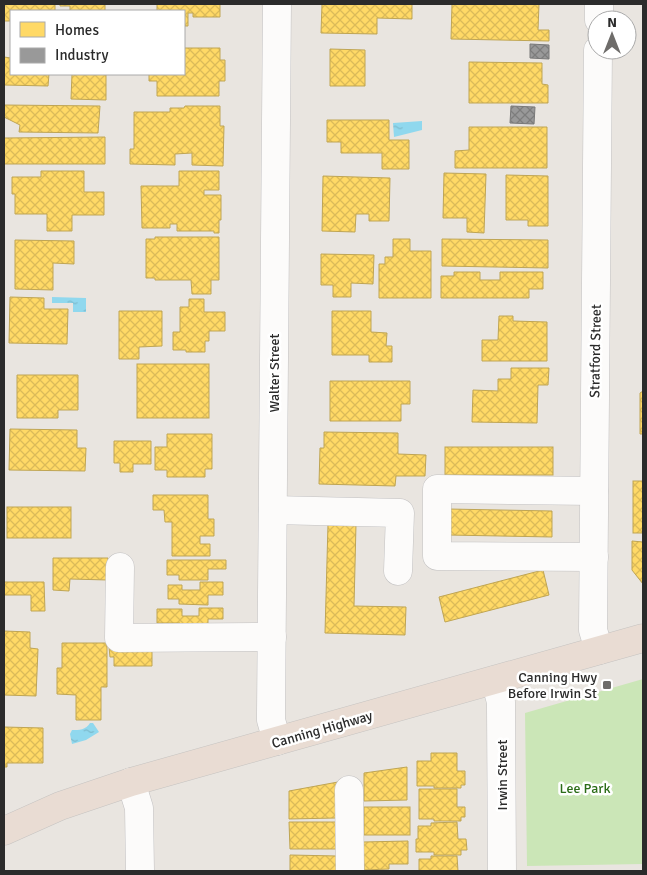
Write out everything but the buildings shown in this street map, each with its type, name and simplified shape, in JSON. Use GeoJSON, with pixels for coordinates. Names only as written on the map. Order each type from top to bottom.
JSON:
{"type":"FeatureCollection","features":[{"type":"Feature","properties":{"kind":"highway","name":"Canning Highway"},"geometry":{"type":"LineString","coordinates":[[4,831],[60,806],[131,782],[643,638]]}},
{"type":"Feature","properties":{"kind":"street","name":"Walter Street"},"geometry":{"type":"LineString","coordinates":[[277,4],[271,720],[277,742]]}},
{"type":"Feature","properties":{"kind":"street","name":"Stratford Street"},"geometry":{"type":"LineString","coordinates":[[598,60],[593,630],[599,650]]}},
{"type":"Feature","properties":{"kind":"street"},"geometry":{"type":"LineString","coordinates":[[594,491],[437,489],[437,556],[594,556]]}},
{"type":"Feature","properties":{"kind":"street"},"geometry":{"type":"LineString","coordinates":[[273,510],[400,513],[398,571]]}},
{"type":"Feature","properties":{"kind":"street"},"geometry":{"type":"LineString","coordinates":[[120,567],[119,638],[272,637]]}},
{"type":"Feature","properties":{"kind":"street","name":"Irwin Street"},"geometry":{"type":"LineString","coordinates":[[495,680],[501,702],[502,871]]}},
{"type":"Feature","properties":{"kind":"street"},"geometry":{"type":"LineString","coordinates":[[131,782],[139,808],[140,871]]}},
{"type":"Feature","properties":{"kind":"street"},"geometry":{"type":"LineString","coordinates":[[349,790],[350,871]]}},
{"type":"Feature","properties":{"kind":"green space","name":"Lee Park"},"geometry":{"type":"Polygon","coordinates":[[[643,679],[643,864],[527,866],[525,713],[643,679]]]}},
{"type":"Feature","properties":{"kind":"water"},"geometry":{"type":"Polygon","coordinates":[[[422,121],[422,130],[394,137],[393,123],[422,121]]]}},
{"type":"Feature","properties":{"kind":"water"},"geometry":{"type":"Polygon","coordinates":[[[52,297],[86,298],[86,312],[73,312],[73,303],[52,303],[52,297]]]}},
{"type":"Feature","properties":{"kind":"water"},"geometry":{"type":"Polygon","coordinates":[[[93,723],[99,732],[86,740],[72,744],[70,734],[72,730],[80,730],[93,723]]]}},
{"type":"Feature","properties":{"kind":"place","name":"Canning Hwy Before Irwin St"},"geometry":{"type":"Point","coordinates":[607,685]}}]}
